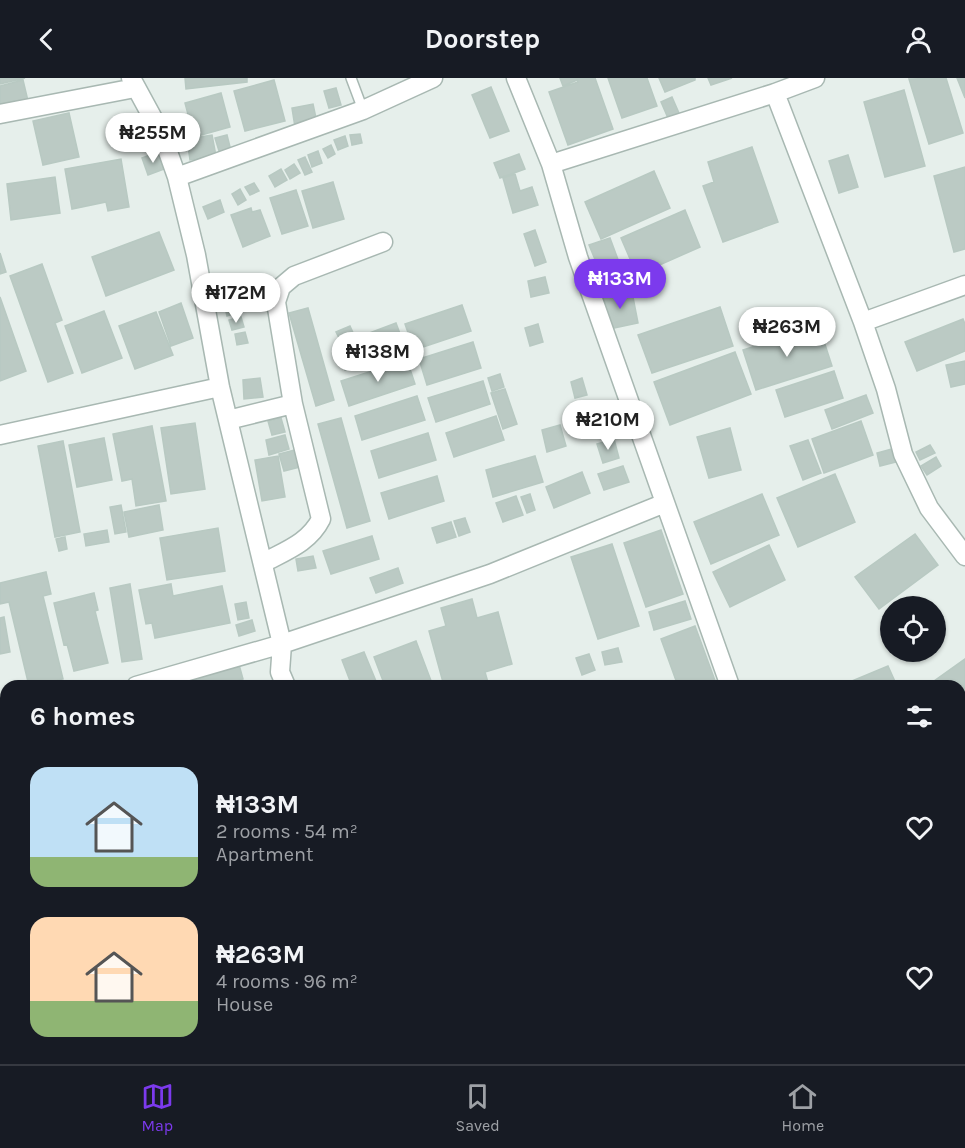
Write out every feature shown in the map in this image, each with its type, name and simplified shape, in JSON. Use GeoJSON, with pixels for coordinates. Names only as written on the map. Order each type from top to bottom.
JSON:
{"type":"FeatureCollection","features":[{"type":"Feature","properties":{"kind":"street"},"geometry":{"type":"LineString","coordinates":[[177,177],[363,110],[433,78]]}},
{"type":"Feature","properties":{"kind":"street"},"geometry":{"type":"LineString","coordinates":[[516,78],[550,164],[578,257],[728,680]]}},
{"type":"Feature","properties":{"kind":"street"},"geometry":{"type":"LineString","coordinates":[[550,164],[775,93],[815,78]]}},
{"type":"Feature","properties":{"kind":"street"},"geometry":{"type":"LineString","coordinates":[[0,114],[133,83],[162,135],[177,177],[196,255],[220,387],[282,644],[280,672],[283,680]]}},
{"type":"Feature","properties":{"kind":"street"},"geometry":{"type":"LineString","coordinates":[[775,93],[863,322],[886,389],[903,454],[929,508],[965,556]]}},
{"type":"Feature","properties":{"kind":"street"},"geometry":{"type":"LineString","coordinates":[[263,563],[305,540],[315,531],[321,519],[293,404],[276,302],[281,286],[294,276],[383,242]]}},
{"type":"Feature","properties":{"kind":"street"},"geometry":{"type":"LineString","coordinates":[[863,322],[965,285]]}},
{"type":"Feature","properties":{"kind":"street"},"geometry":{"type":"LineString","coordinates":[[0,435],[220,387]]}},
{"type":"Feature","properties":{"kind":"street"},"geometry":{"type":"LineString","coordinates":[[228,420],[293,404]]}},
{"type":"Feature","properties":{"kind":"street"},"geometry":{"type":"LineString","coordinates":[[157,680],[282,644],[490,574],[664,503]]}},
{"type":"Feature","properties":{"kind":"lane"},"geometry":{"type":"LineString","coordinates":[[351,78],[363,110]]}},
{"type":"Feature","properties":{"kind":"building"},"geometry":{"type":"Polygon","coordinates":[[[0,78],[25,78],[0,84],[0,78]]]}},
{"type":"Feature","properties":{"kind":"building"},"geometry":{"type":"Polygon","coordinates":[[[185,78],[247,78],[247,82],[186,89],[185,78]]]}},
{"type":"Feature","properties":{"kind":"building"},"geometry":{"type":"Polygon","coordinates":[[[560,78],[576,78],[577,80],[563,86],[560,78]]]}},
{"type":"Feature","properties":{"kind":"building"},"geometry":{"type":"Polygon","coordinates":[[[577,78],[595,78],[613,129],[568,145],[549,92],[578,82],[577,78]]]}},
{"type":"Feature","properties":{"kind":"building"},"geometry":{"type":"Polygon","coordinates":[[[608,78],[647,78],[657,106],[622,118],[608,78]]]}},
{"type":"Feature","properties":{"kind":"building"},"geometry":{"type":"Polygon","coordinates":[[[659,78],[695,78],[695,80],[665,92],[659,78]]]}},
{"type":"Feature","properties":{"kind":"building"},"geometry":{"type":"Polygon","coordinates":[[[708,78],[732,78],[711,85],[708,78]]]}},
{"type":"Feature","properties":{"kind":"building"},"geometry":{"type":"Polygon","coordinates":[[[946,78],[963,133],[929,144],[909,79],[946,78]]]}},
{"type":"Feature","properties":{"kind":"building"},"geometry":{"type":"Polygon","coordinates":[[[957,78],[965,78],[965,98],[957,78]]]}},
{"type":"Feature","properties":{"kind":"building"},"geometry":{"type":"Polygon","coordinates":[[[23,80],[28,101],[0,108],[0,86],[23,80]]]}},
{"type":"Feature","properties":{"kind":"building"},"geometry":{"type":"Polygon","coordinates":[[[274,80],[285,121],[245,131],[234,91],[274,80]]]}},
{"type":"Feature","properties":{"kind":"building"},"geometry":{"type":"Polygon","coordinates":[[[491,87],[509,131],[490,138],[472,95],[491,87]]]}},
{"type":"Feature","properties":{"kind":"building"},"geometry":{"type":"Polygon","coordinates":[[[336,88],[341,105],[329,108],[324,91],[336,88]]]}},
{"type":"Feature","properties":{"kind":"building"},"geometry":{"type":"Polygon","coordinates":[[[904,90],[925,166],[885,177],[864,102],[904,90]]]}},
{"type":"Feature","properties":{"kind":"building"},"geometry":{"type":"Polygon","coordinates":[[[221,93],[230,127],[194,137],[185,103],[221,93]]]}},
{"type":"Feature","properties":{"kind":"building"},"geometry":{"type":"Polygon","coordinates":[[[672,97],[679,113],[668,118],[661,102],[672,97]]]}},
{"type":"Feature","properties":{"kind":"building"},"geometry":{"type":"Polygon","coordinates":[[[313,104],[317,123],[295,127],[292,108],[313,104]]]}},
{"type":"Feature","properties":{"kind":"building"},"geometry":{"type":"Polygon","coordinates":[[[69,113],[79,157],[43,165],[33,121],[69,113]]]}},
{"type":"Feature","properties":{"kind":"building"},"geometry":{"type":"Polygon","coordinates":[[[360,134],[362,143],[352,145],[350,135],[360,134]]]}},
{"type":"Feature","properties":{"kind":"building"},"geometry":{"type":"Polygon","coordinates":[[[212,135],[216,156],[190,160],[187,139],[212,135]]]}},
{"type":"Feature","properties":{"kind":"building"},"geometry":{"type":"Polygon","coordinates":[[[227,135],[231,151],[220,154],[215,138],[227,135]]]}},
{"type":"Feature","properties":{"kind":"building"},"geometry":{"type":"Polygon","coordinates":[[[345,136],[348,146],[338,150],[334,140],[345,136]]]}},
{"type":"Feature","properties":{"kind":"building"},"geometry":{"type":"Polygon","coordinates":[[[331,145],[335,154],[328,158],[323,149],[331,145]]]}},
{"type":"Feature","properties":{"kind":"building"},"geometry":{"type":"Polygon","coordinates":[[[752,147],[778,222],[723,242],[703,186],[714,182],[708,162],[752,147]]]}},
{"type":"Feature","properties":{"kind":"building"},"geometry":{"type":"Polygon","coordinates":[[[318,151],[322,163],[312,167],[308,155],[318,151]]]}},
{"type":"Feature","properties":{"kind":"building"},"geometry":{"type":"Polygon","coordinates":[[[158,152],[164,169],[148,175],[142,158],[158,152]]]}},
{"type":"Feature","properties":{"kind":"building"},"geometry":{"type":"Polygon","coordinates":[[[519,154],[525,169],[500,178],[494,163],[519,154]]]}},
{"type":"Feature","properties":{"kind":"building"},"geometry":{"type":"Polygon","coordinates":[[[848,155],[858,187],[839,193],[829,161],[848,155]]]}},
{"type":"Feature","properties":{"kind":"building"},"geometry":{"type":"Polygon","coordinates":[[[305,157],[312,172],[305,175],[298,160],[305,157]]]}},
{"type":"Feature","properties":{"kind":"building"},"geometry":{"type":"Polygon","coordinates":[[[121,159],[129,207],[108,211],[106,202],[72,209],[65,169],[121,159]]]}},
{"type":"Feature","properties":{"kind":"building"},"geometry":{"type":"Polygon","coordinates":[[[294,164],[300,173],[290,179],[285,170],[294,164]]]}},
{"type":"Feature","properties":{"kind":"building"},"geometry":{"type":"Polygon","coordinates":[[[965,167],[965,249],[954,252],[934,176],[965,167]]]}},
{"type":"Feature","properties":{"kind":"building"},"geometry":{"type":"Polygon","coordinates":[[[281,169],[287,180],[275,187],[269,176],[281,169]]]}},
{"type":"Feature","properties":{"kind":"building"},"geometry":{"type":"Polygon","coordinates":[[[654,171],[670,208],[601,239],[585,202],[654,171]]]}},
{"type":"Feature","properties":{"kind":"building"},"geometry":{"type":"Polygon","coordinates":[[[515,174],[520,191],[532,187],[538,205],[513,213],[503,178],[515,174]]]}},
{"type":"Feature","properties":{"kind":"building"},"geometry":{"type":"Polygon","coordinates":[[[55,177],[60,213],[11,220],[7,184],[55,177]]]}},
{"type":"Feature","properties":{"kind":"building"},"geometry":{"type":"Polygon","coordinates":[[[333,182],[344,219],[313,228],[302,191],[333,182]]]}},
{"type":"Feature","properties":{"kind":"building"},"geometry":{"type":"Polygon","coordinates":[[[254,183],[259,191],[250,195],[245,187],[254,183]]]}},
{"type":"Feature","properties":{"kind":"building"},"geometry":{"type":"Polygon","coordinates":[[[240,189],[246,200],[238,205],[232,194],[240,189]]]}},
{"type":"Feature","properties":{"kind":"building"},"geometry":{"type":"Polygon","coordinates":[[[296,190],[308,226],[282,234],[270,198],[296,190]]]}},
{"type":"Feature","properties":{"kind":"building"},"geometry":{"type":"Polygon","coordinates":[[[220,200],[224,212],[208,219],[203,207],[220,200]]]}},
{"type":"Feature","properties":{"kind":"building"},"geometry":{"type":"Polygon","coordinates":[[[251,208],[252,212],[260,210],[270,236],[243,247],[231,215],[251,208]]]}},
{"type":"Feature","properties":{"kind":"building"},"geometry":{"type":"Polygon","coordinates":[[[685,210],[700,247],[637,275],[621,238],[685,210]]]}},
{"type":"Feature","properties":{"kind":"building"},"geometry":{"type":"Polygon","coordinates":[[[535,230],[546,262],[535,266],[524,234],[535,230]]]}},
{"type":"Feature","properties":{"kind":"building"},"geometry":{"type":"Polygon","coordinates":[[[159,232],[174,270],[106,296],[92,257],[159,232]]]}},
{"type":"Feature","properties":{"kind":"building"},"geometry":{"type":"Polygon","coordinates":[[[610,238],[623,273],[604,281],[589,245],[610,238]]]}},
{"type":"Feature","properties":{"kind":"building"},"geometry":{"type":"Polygon","coordinates":[[[0,253],[6,272],[0,274],[0,253]]]}},
{"type":"Feature","properties":{"kind":"building"},"geometry":{"type":"Polygon","coordinates":[[[42,264],[62,320],[55,323],[73,373],[48,382],[10,276],[42,264]]]}},
{"type":"Feature","properties":{"kind":"building"},"geometry":{"type":"Polygon","coordinates":[[[545,277],[549,293],[531,297],[528,281],[545,277]]]}},
{"type":"Feature","properties":{"kind":"building"},"geometry":{"type":"Polygon","coordinates":[[[632,292],[638,323],[609,329],[603,298],[632,292]]]}},
{"type":"Feature","properties":{"kind":"building"},"geometry":{"type":"Polygon","coordinates":[[[0,297],[26,371],[0,381],[0,297]]]}},
{"type":"Feature","properties":{"kind":"building"},"geometry":{"type":"Polygon","coordinates":[[[242,298],[245,310],[227,316],[224,303],[242,298]]]}},
{"type":"Feature","properties":{"kind":"building"},"geometry":{"type":"Polygon","coordinates":[[[181,303],[193,338],[171,346],[159,312],[181,303]]]}},
{"type":"Feature","properties":{"kind":"building"},"geometry":{"type":"Polygon","coordinates":[[[462,305],[471,331],[414,350],[405,324],[462,305]]]}},
{"type":"Feature","properties":{"kind":"building"},"geometry":{"type":"Polygon","coordinates":[[[720,307],[733,346],[652,373],[638,335],[720,307]]]}},
{"type":"Feature","properties":{"kind":"building"},"geometry":{"type":"Polygon","coordinates":[[[308,308],[334,400],[316,406],[289,313],[308,308]]]}},
{"type":"Feature","properties":{"kind":"building"},"geometry":{"type":"Polygon","coordinates":[[[104,311],[122,358],[82,373],[65,326],[104,311]]]}},
{"type":"Feature","properties":{"kind":"building"},"geometry":{"type":"Polygon","coordinates":[[[156,312],[173,355],[135,369],[119,326],[156,312]]]}},
{"type":"Feature","properties":{"kind":"building"},"geometry":{"type":"Polygon","coordinates":[[[241,317],[244,327],[232,330],[229,320],[241,317]]]}},
{"type":"Feature","properties":{"kind":"building"},"geometry":{"type":"Polygon","coordinates":[[[963,319],[965,351],[917,371],[905,342],[963,319]]]}},
{"type":"Feature","properties":{"kind":"building"},"geometry":{"type":"Polygon","coordinates":[[[396,323],[405,347],[345,370],[335,346],[396,323]]]}},
{"type":"Feature","properties":{"kind":"building"},"geometry":{"type":"Polygon","coordinates":[[[538,324],[543,342],[530,346],[525,328],[538,324]]]}},
{"type":"Feature","properties":{"kind":"building"},"geometry":{"type":"Polygon","coordinates":[[[350,326],[355,337],[341,342],[336,332],[350,326]]]}},
{"type":"Feature","properties":{"kind":"building"},"geometry":{"type":"Polygon","coordinates":[[[819,326],[832,366],[756,390],[743,350],[819,326]]]}},
{"type":"Feature","properties":{"kind":"building"},"geometry":{"type":"Polygon","coordinates":[[[245,332],[248,343],[237,345],[235,334],[245,332]]]}},
{"type":"Feature","properties":{"kind":"building"},"geometry":{"type":"Polygon","coordinates":[[[473,342],[481,368],[427,385],[419,359],[473,342]]]}},
{"type":"Feature","properties":{"kind":"building"},"geometry":{"type":"Polygon","coordinates":[[[735,352],[751,394],[670,425],[654,382],[735,352]]]}},
{"type":"Feature","properties":{"kind":"building"},"geometry":{"type":"Polygon","coordinates":[[[407,360],[415,384],[349,406],[341,381],[407,360]]]}},
{"type":"Feature","properties":{"kind":"building"},"geometry":{"type":"Polygon","coordinates":[[[965,361],[965,384],[951,387],[946,365],[965,361]]]}},
{"type":"Feature","properties":{"kind":"building"},"geometry":{"type":"Polygon","coordinates":[[[834,371],[843,398],[785,417],[776,390],[834,371]]]}},
{"type":"Feature","properties":{"kind":"building"},"geometry":{"type":"Polygon","coordinates":[[[500,374],[504,387],[492,391],[488,378],[500,374]]]}},
{"type":"Feature","properties":{"kind":"building"},"geometry":{"type":"Polygon","coordinates":[[[260,378],[263,397],[244,399],[243,380],[260,378]]]}},
{"type":"Feature","properties":{"kind":"building"},"geometry":{"type":"Polygon","coordinates":[[[582,378],[587,395],[575,398],[571,382],[582,378]]]}},
{"type":"Feature","properties":{"kind":"building"},"geometry":{"type":"Polygon","coordinates":[[[483,381],[490,404],[436,422],[428,398],[483,381]]]}},
{"type":"Feature","properties":{"kind":"building"},"geometry":{"type":"Polygon","coordinates":[[[505,389],[517,424],[503,429],[491,393],[505,389]]]}},
{"type":"Feature","properties":{"kind":"building"},"geometry":{"type":"Polygon","coordinates":[[[866,395],[873,413],[832,429],[825,410],[866,395]]]}},
{"type":"Feature","properties":{"kind":"building"},"geometry":{"type":"Polygon","coordinates":[[[417,396],[425,420],[362,440],[355,416],[417,396]]]}},
{"type":"Feature","properties":{"kind":"building"},"geometry":{"type":"Polygon","coordinates":[[[603,414],[608,429],[587,436],[582,421],[603,414]]]}},
{"type":"Feature","properties":{"kind":"building"},"geometry":{"type":"Polygon","coordinates":[[[496,416],[504,440],[454,457],[446,433],[496,416]]]}},
{"type":"Feature","properties":{"kind":"building"},"geometry":{"type":"Polygon","coordinates":[[[281,418],[285,432],[272,435],[268,421],[281,418]]]}},
{"type":"Feature","properties":{"kind":"building"},"geometry":{"type":"Polygon","coordinates":[[[341,418],[370,521],[347,528],[318,424],[341,418]]]}},
{"type":"Feature","properties":{"kind":"building"},"geometry":{"type":"Polygon","coordinates":[[[861,421],[873,455],[824,473],[812,439],[861,421]]]}},
{"type":"Feature","properties":{"kind":"building"},"geometry":{"type":"Polygon","coordinates":[[[195,423],[205,489],[171,494],[161,428],[195,423]]]}},
{"type":"Feature","properties":{"kind":"building"},"geometry":{"type":"Polygon","coordinates":[[[560,425],[566,446],[547,452],[542,430],[560,425]]]}},
{"type":"Feature","properties":{"kind":"building"},"geometry":{"type":"Polygon","coordinates":[[[152,426],[166,501],[136,506],[132,479],[122,481],[113,434],[152,426]]]}},
{"type":"Feature","properties":{"kind":"building"},"geometry":{"type":"Polygon","coordinates":[[[730,428],[741,470],[709,478],[697,437],[730,428]]]}},
{"type":"Feature","properties":{"kind":"building"},"geometry":{"type":"Polygon","coordinates":[[[428,433],[436,460],[379,478],[371,451],[428,433]]]}},
{"type":"Feature","properties":{"kind":"building"},"geometry":{"type":"Polygon","coordinates":[[[285,435],[289,449],[269,455],[266,440],[285,435]]]}},
{"type":"Feature","properties":{"kind":"building"},"geometry":{"type":"Polygon","coordinates":[[[104,438],[112,480],[77,487],[69,445],[104,438]]]}},
{"type":"Feature","properties":{"kind":"building"},"geometry":{"type":"Polygon","coordinates":[[[614,439],[619,458],[603,463],[597,444],[614,439]]]}},
{"type":"Feature","properties":{"kind":"building"},"geometry":{"type":"Polygon","coordinates":[[[808,440],[821,473],[803,480],[790,446],[808,440]]]}},
{"type":"Feature","properties":{"kind":"building"},"geometry":{"type":"Polygon","coordinates":[[[63,441],[80,532],[55,537],[38,446],[63,441]]]}},
{"type":"Feature","properties":{"kind":"building"},"geometry":{"type":"Polygon","coordinates":[[[930,445],[935,453],[920,460],[916,452],[930,445]]]}},
{"type":"Feature","properties":{"kind":"building"},"geometry":{"type":"Polygon","coordinates":[[[299,449],[304,466],[284,471],[279,454],[299,449]]]}},
{"type":"Feature","properties":{"kind":"building"},"geometry":{"type":"Polygon","coordinates":[[[892,449],[896,462],[880,466],[877,453],[892,449]]]}},
{"type":"Feature","properties":{"kind":"building"},"geometry":{"type":"Polygon","coordinates":[[[278,456],[285,497],[262,501],[255,460],[278,456]]]}},
{"type":"Feature","properties":{"kind":"building"},"geometry":{"type":"Polygon","coordinates":[[[535,456],[543,482],[493,497],[486,470],[535,456]]]}},
{"type":"Feature","properties":{"kind":"building"},"geometry":{"type":"Polygon","coordinates":[[[936,457],[941,466],[927,475],[921,466],[936,457]]]}},
{"type":"Feature","properties":{"kind":"building"},"geometry":{"type":"Polygon","coordinates":[[[623,466],[629,482],[604,490],[598,474],[623,466]]]}},
{"type":"Feature","properties":{"kind":"building"},"geometry":{"type":"Polygon","coordinates":[[[582,472],[590,493],[554,508],[546,487],[582,472]]]}},
{"type":"Feature","properties":{"kind":"building"},"geometry":{"type":"Polygon","coordinates":[[[835,474],[855,522],[798,547],[777,498],[835,474]]]}},
{"type":"Feature","properties":{"kind":"building"},"geometry":{"type":"Polygon","coordinates":[[[437,476],[444,501],[389,519],[381,493],[437,476]]]}},
{"type":"Feature","properties":{"kind":"building"},"geometry":{"type":"Polygon","coordinates":[[[530,494],[535,510],[527,513],[521,497],[530,494]]]}},
{"type":"Feature","properties":{"kind":"building"},"geometry":{"type":"Polygon","coordinates":[[[762,494],[779,535],[711,564],[694,522],[762,494]]]}},
{"type":"Feature","properties":{"kind":"building"},"geometry":{"type":"Polygon","coordinates":[[[516,496],[523,515],[503,522],[496,503],[516,496]]]}},
{"type":"Feature","properties":{"kind":"building"},"geometry":{"type":"Polygon","coordinates":[[[121,505],[126,532],[115,534],[110,507],[121,505]]]}},
{"type":"Feature","properties":{"kind":"building"},"geometry":{"type":"Polygon","coordinates":[[[159,505],[163,530],[129,537],[124,512],[159,505]]]}},
{"type":"Feature","properties":{"kind":"building"},"geometry":{"type":"Polygon","coordinates":[[[465,518],[470,532],[459,536],[454,521],[465,518]]]}},
{"type":"Feature","properties":{"kind":"building"},"geometry":{"type":"Polygon","coordinates":[[[451,522],[456,537],[437,543],[432,528],[451,522]]]}},
{"type":"Feature","properties":{"kind":"building"},"geometry":{"type":"Polygon","coordinates":[[[218,528],[225,571],[167,580],[160,538],[218,528]]]}},
{"type":"Feature","properties":{"kind":"building"},"geometry":{"type":"Polygon","coordinates":[[[107,530],[109,542],[86,546],[84,534],[107,530]]]}},
{"type":"Feature","properties":{"kind":"building"},"geometry":{"type":"Polygon","coordinates":[[[661,530],[683,594],[646,607],[624,543],[661,530]]]}},
{"type":"Feature","properties":{"kind":"building"},"geometry":{"type":"Polygon","coordinates":[[[915,534],[938,565],[896,596],[880,596],[879,609],[855,577],[915,534]]]}},
{"type":"Feature","properties":{"kind":"building"},"geometry":{"type":"Polygon","coordinates":[[[372,536],[379,559],[331,574],[323,551],[372,536]]]}},
{"type":"Feature","properties":{"kind":"building"},"geometry":{"type":"Polygon","coordinates":[[[65,537],[67,549],[59,551],[56,539],[65,537]]]}},
{"type":"Feature","properties":{"kind":"building"},"geometry":{"type":"Polygon","coordinates":[[[612,544],[639,626],[598,639],[571,557],[612,544]]]}},
{"type":"Feature","properties":{"kind":"building"},"geometry":{"type":"Polygon","coordinates":[[[769,545],[785,580],[730,607],[713,572],[769,545]]]}},
{"type":"Feature","properties":{"kind":"building"},"geometry":{"type":"Polygon","coordinates":[[[313,556],[316,568],[298,571],[296,559],[313,556]]]}},
{"type":"Feature","properties":{"kind":"building"},"geometry":{"type":"Polygon","coordinates":[[[398,568],[403,583],[376,593],[370,578],[398,568]]]}},
{"type":"Feature","properties":{"kind":"building"},"geometry":{"type":"Polygon","coordinates":[[[46,572],[51,594],[43,596],[63,679],[28,680],[9,602],[0,604],[0,583],[46,572]]]}},
{"type":"Feature","properties":{"kind":"building"},"geometry":{"type":"Polygon","coordinates":[[[130,584],[142,659],[122,662],[110,588],[130,584]]]}},
{"type":"Feature","properties":{"kind":"building"},"geometry":{"type":"Polygon","coordinates":[[[171,584],[173,596],[222,586],[230,623],[155,638],[152,623],[146,624],[139,590],[171,584]]]}},
{"type":"Feature","properties":{"kind":"building"},"geometry":{"type":"Polygon","coordinates":[[[94,593],[98,610],[95,611],[108,663],[74,671],[67,644],[64,645],[54,603],[94,593]]]}},
{"type":"Feature","properties":{"kind":"building"},"geometry":{"type":"Polygon","coordinates":[[[472,599],[477,618],[498,612],[512,664],[485,672],[487,680],[442,680],[429,631],[446,626],[441,608],[472,599]]]}},
{"type":"Feature","properties":{"kind":"building"},"geometry":{"type":"Polygon","coordinates":[[[685,601],[691,619],[654,630],[649,612],[685,601]]]}},
{"type":"Feature","properties":{"kind":"building"},"geometry":{"type":"Polygon","coordinates":[[[246,602],[249,618],[238,620],[235,604],[246,602]]]}},
{"type":"Feature","properties":{"kind":"building"},"geometry":{"type":"Polygon","coordinates":[[[4,617],[10,652],[0,654],[0,618],[4,617]]]}},
{"type":"Feature","properties":{"kind":"building"},"geometry":{"type":"Polygon","coordinates":[[[252,620],[255,631],[239,636],[236,625],[252,620]]]}},
{"type":"Feature","properties":{"kind":"building"},"geometry":{"type":"Polygon","coordinates":[[[695,626],[715,680],[676,680],[661,639],[695,626]]]}},
{"type":"Feature","properties":{"kind":"building"},"geometry":{"type":"Polygon","coordinates":[[[416,641],[431,680],[383,680],[374,657],[416,641]]]}},
{"type":"Feature","properties":{"kind":"building"},"geometry":{"type":"Polygon","coordinates":[[[618,648],[622,662],[605,665],[602,652],[618,648]]]}},
{"type":"Feature","properties":{"kind":"building"},"geometry":{"type":"Polygon","coordinates":[[[364,652],[376,680],[350,680],[342,660],[364,652]]]}},
{"type":"Feature","properties":{"kind":"building"},"geometry":{"type":"Polygon","coordinates":[[[589,654],[595,670],[582,675],[576,658],[589,654]]]}},
{"type":"Feature","properties":{"kind":"building"},"geometry":{"type":"Polygon","coordinates":[[[965,659],[965,680],[935,680],[965,659]]]}},
{"type":"Feature","properties":{"kind":"building"},"geometry":{"type":"Polygon","coordinates":[[[238,661],[243,679],[196,680],[194,674],[238,661]]]}},
{"type":"Feature","properties":{"kind":"building"},"geometry":{"type":"Polygon","coordinates":[[[888,666],[894,680],[854,680],[888,666]]]}}]}
